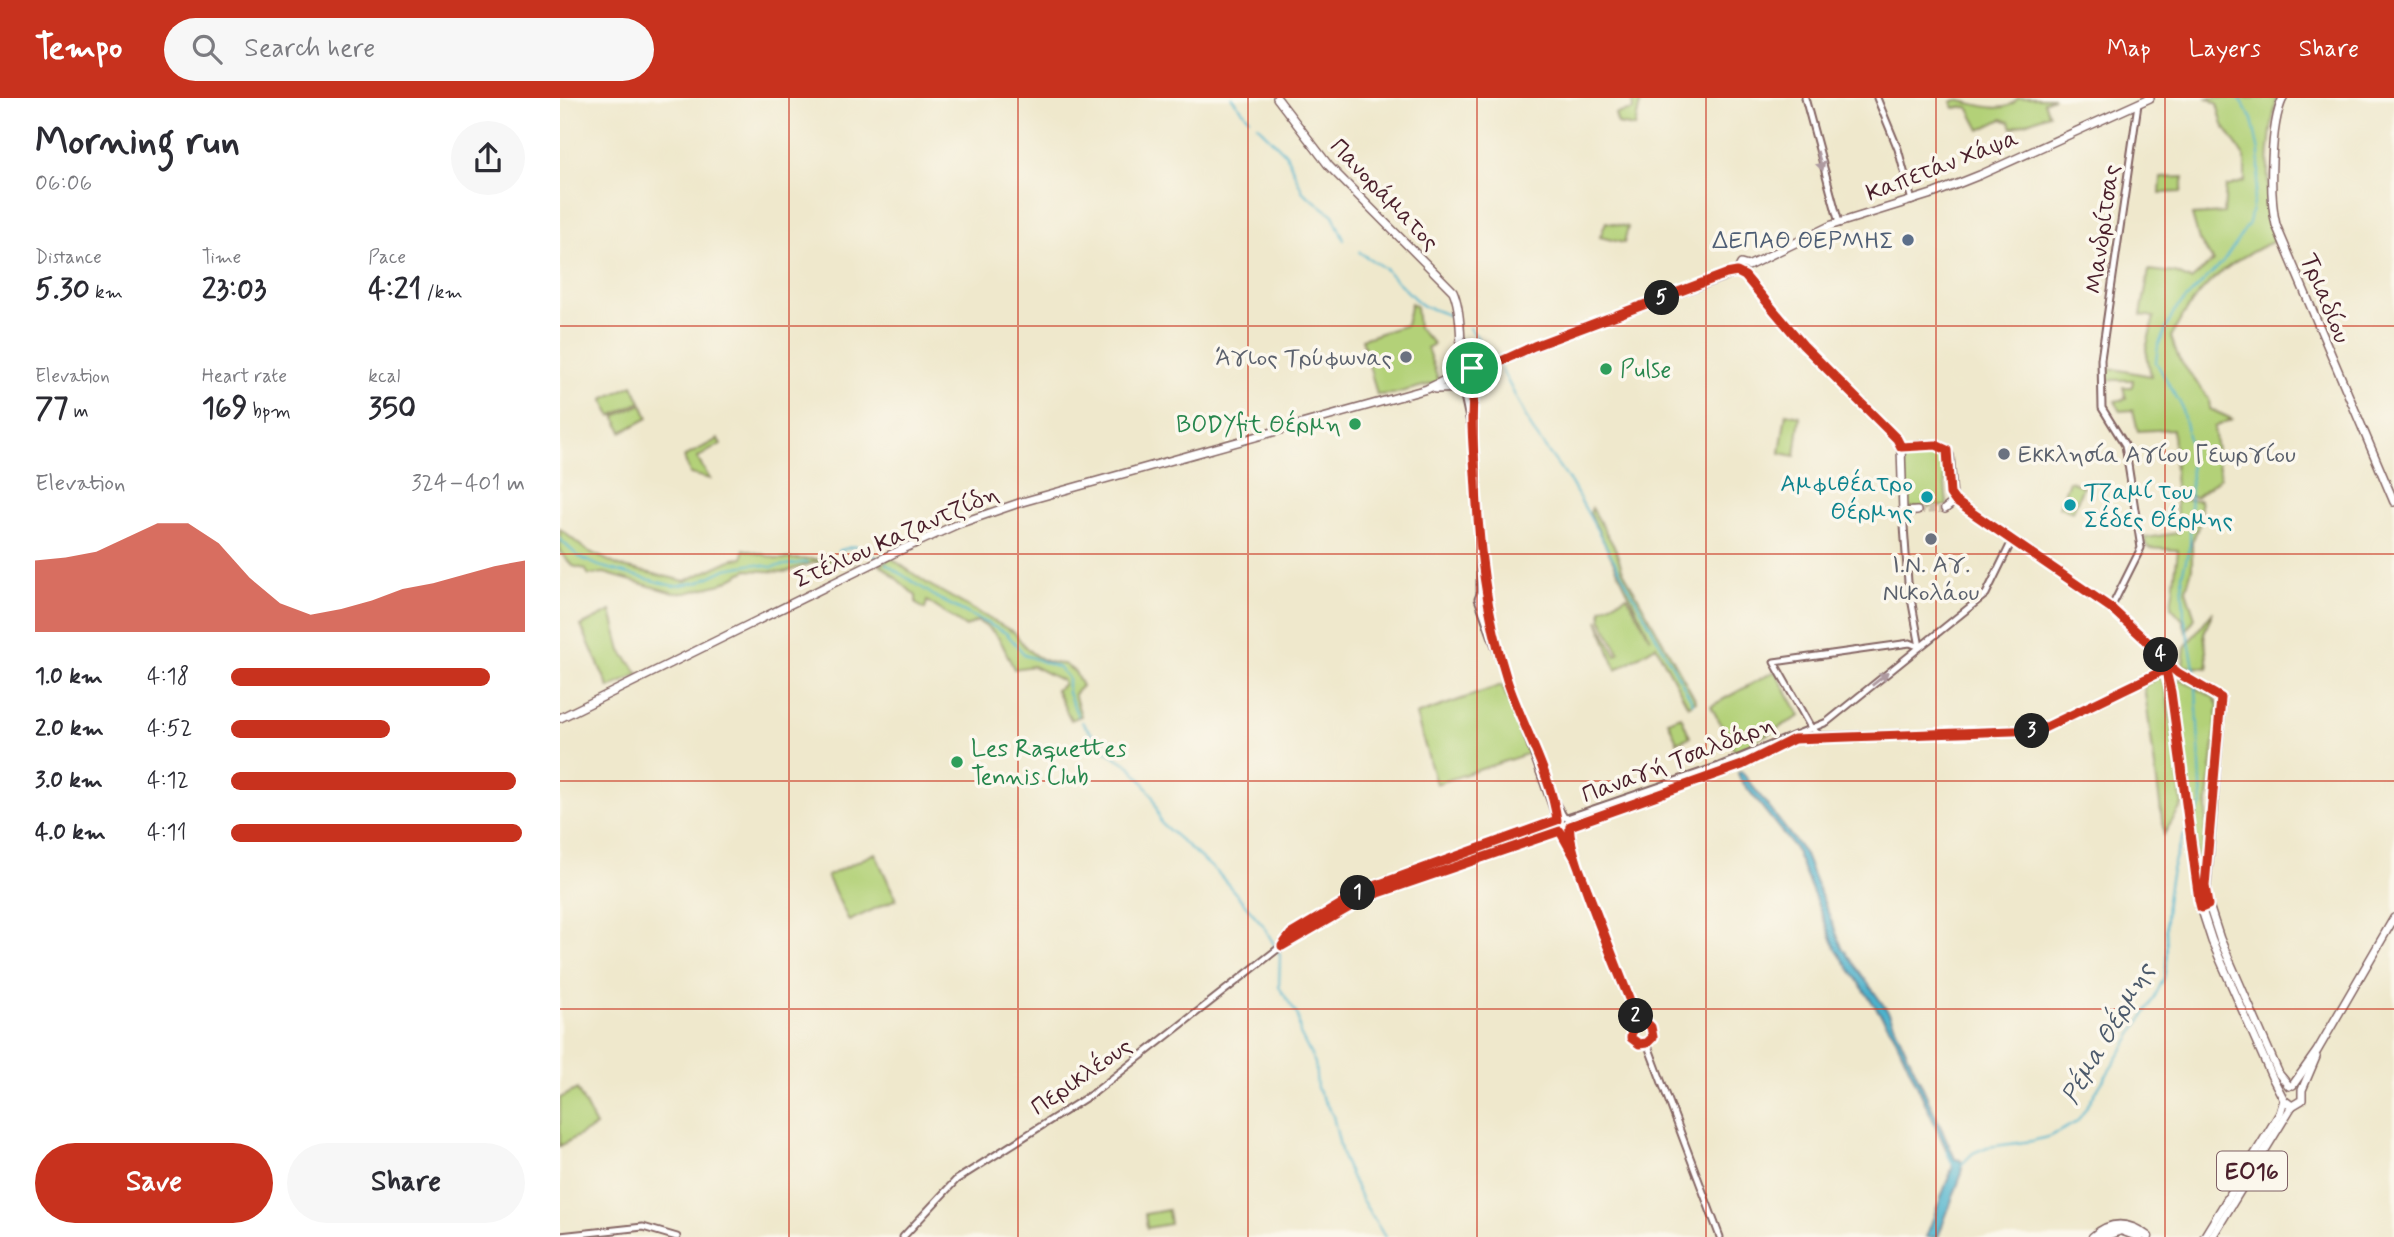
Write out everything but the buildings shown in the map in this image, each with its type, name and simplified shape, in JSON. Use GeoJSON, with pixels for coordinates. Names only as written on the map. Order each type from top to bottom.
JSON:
{"type":"FeatureCollection","features":[{"type":"Feature","properties":{"kind":"highway"},"geometry":{"type":"LineString","coordinates":[[2093,1237],[2104,1229],[2122,1225],[2133,1227],[2148,1237]]}},
{"type":"Feature","properties":{"kind":"highway"},"geometry":{"type":"LineString","coordinates":[[2101,1237],[2121,1230],[2140,1237]]}},
{"type":"Feature","properties":{"kind":"main road","name":"Πανοράματος"},"geometry":{"type":"LineString","coordinates":[[1277,98],[1329,166],[1452,290],[1471,368],[1477,375],[1475,384]]}},
{"type":"Feature","properties":{"kind":"main road","name":"Καπετάν Χάψα"},"geometry":{"type":"LineString","coordinates":[[1741,274],[1739,264],[1748,265],[1839,223],[1912,201],[1980,175],[2150,98]]}},
{"type":"Feature","properties":{"kind":"main road","name":"Τριαδίου"},"geometry":{"type":"LineString","coordinates":[[2282,98],[2275,128],[2273,208],[2276,225],[2394,502]]}},
{"type":"Feature","properties":{"kind":"main road"},"geometry":{"type":"LineString","coordinates":[[1475,384],[1498,365],[1534,346],[1741,274],[1803,345],[1897,439],[1901,447],[1903,512],[1917,511]]}},
{"type":"Feature","properties":{"kind":"main road","name":"Πανοράματος"},"geometry":{"type":"LineString","coordinates":[[1458,373],[1461,360],[1459,318]]}},
{"type":"Feature","properties":{"kind":"main road"},"geometry":{"type":"LineString","coordinates":[[1471,368],[1498,365]]}},
{"type":"Feature","properties":{"kind":"main road","name":"Στέλιου Καζαντζίδη"},"geometry":{"type":"LineString","coordinates":[[560,718],[892,554],[973,518],[1427,389],[1471,368]]}},
{"type":"Feature","properties":{"kind":"main road"},"geometry":{"type":"LineString","coordinates":[[1458,373],[1462,387]]}},
{"type":"Feature","properties":{"kind":"main road","name":"Στέλιου Καζαντζίδη"},"geometry":{"type":"LineString","coordinates":[[1427,389],[1475,384]]}},
{"type":"Feature","properties":{"kind":"main road"},"geometry":{"type":"LineString","coordinates":[[1901,447],[1936,445],[1947,450],[1950,494],[1955,501],[2111,608],[2154,648],[2163,666],[2212,941],[2283,1099],[2292,1105]]}},
{"type":"Feature","properties":{"kind":"main road"},"geometry":{"type":"LineString","coordinates":[[1945,509],[1955,501]]}},
{"type":"Feature","properties":{"kind":"main road"},"geometry":{"type":"LineString","coordinates":[[2163,666],[2221,698],[2223,705],[2205,906],[2279,1074],[2291,1085],[2302,1090]]}},
{"type":"Feature","properties":{"kind":"main road","name":"ΕΟ16"},"geometry":{"type":"LineString","coordinates":[[2204,1237],[2280,1113],[2283,1099],[2291,1085],[2317,1051],[2394,918]]}},
{"type":"Feature","properties":{"kind":"main road"},"geometry":{"type":"LineString","coordinates":[[2380,941],[2394,933]]}},
{"type":"Feature","properties":{"kind":"main road","name":"ΕΟ16"},"geometry":{"type":"LineString","coordinates":[[2212,1237],[2292,1105],[2302,1100],[2302,1090],[2317,1051]]}},
{"type":"Feature","properties":{"kind":"street"},"geometry":{"type":"LineString","coordinates":[[1805,98],[1839,223]]}},
{"type":"Feature","properties":{"kind":"street"},"geometry":{"type":"LineString","coordinates":[[1877,98],[1898,149],[1912,201]]}},
{"type":"Feature","properties":{"kind":"street","name":"Μανδρίτσας"},"geometry":{"type":"LineString","coordinates":[[2111,608],[2141,548],[2126,445],[2102,408],[2101,359],[2138,104]]}},
{"type":"Feature","properties":{"kind":"street"},"geometry":{"type":"LineString","coordinates":[[1475,384],[1472,432],[1483,597],[1494,636],[1550,794],[1556,821],[1575,858],[1638,1021]]}},
{"type":"Feature","properties":{"kind":"street"},"geometry":{"type":"LineString","coordinates":[[1462,387],[1472,432]]}},
{"type":"Feature","properties":{"kind":"street"},"geometry":{"type":"LineString","coordinates":[[1903,512],[1908,582],[1920,647]]}},
{"type":"Feature","properties":{"kind":"street","name":"Παναγή Τσαλδάρη"},"geometry":{"type":"LineString","coordinates":[[1281,947],[1291,934],[1366,889],[1706,771],[1827,722],[1986,594],[2012,541]]}},
{"type":"Feature","properties":{"kind":"street"},"geometry":{"type":"LineString","coordinates":[[1824,737],[1812,728],[1774,662],[1910,643],[1920,647]]}},
{"type":"Feature","properties":{"kind":"street"},"geometry":{"type":"LineString","coordinates":[[1794,739],[2040,730],[2163,666]]}},
{"type":"Feature","properties":{"kind":"street","name":"Παναγή Τσαλδάρη"},"geometry":{"type":"LineString","coordinates":[[1281,947],[1367,897],[1742,765],[1794,739],[1802,732]]}},
{"type":"Feature","properties":{"kind":"street"},"geometry":{"type":"LineString","coordinates":[[1550,794],[1570,827],[1575,858]]}},
{"type":"Feature","properties":{"kind":"street","name":"Περικλέους"},"geometry":{"type":"LineString","coordinates":[[903,1237],[956,1180],[1101,1087],[1281,947]]}},
{"type":"Feature","properties":{"kind":"street"},"geometry":{"type":"LineString","coordinates":[[1638,1021],[1646,1022],[1652,1030],[1653,1037],[1647,1043],[1639,1044],[1631,1038],[1632,1027],[1638,1021]]}},
{"type":"Feature","properties":{"kind":"street"},"geometry":{"type":"LineString","coordinates":[[1647,1043],[1720,1237]]}},
{"type":"Feature","properties":{"kind":"street"},"geometry":{"type":"LineString","coordinates":[[560,1236],[643,1227],[677,1237]]}},
{"type":"Feature","properties":{"kind":"green space"},"geometry":{"type":"Polygon","coordinates":[[[1632,98],[1641,98],[1635,127],[1618,124],[1615,114],[1633,110],[1632,98]]]}},
{"type":"Feature","properties":{"kind":"green space"},"geometry":{"type":"Polygon","coordinates":[[[2018,98],[2054,98],[2044,102],[2049,114],[2012,128],[2010,122],[2002,119],[1980,130],[1968,107],[1954,108],[1951,102],[1956,100],[1998,108],[2012,104],[2018,98]]]}},
{"type":"Feature","properties":{"kind":"green space"},"geometry":{"type":"Polygon","coordinates":[[[2208,98],[2277,98],[2271,133],[2268,187],[2277,240],[2243,257],[2215,278],[2191,304],[2171,337],[2179,359],[2209,399],[2210,409],[2232,419],[2214,427],[2220,478],[2196,497],[2176,495],[2173,429],[2138,431],[2133,410],[2120,411],[2115,401],[2126,399],[2123,387],[2132,387],[2133,380],[2104,380],[2104,367],[2151,376],[2146,349],[2154,317],[2141,315],[2149,270],[2175,273],[2191,280],[2213,261],[2199,240],[2192,215],[2224,213],[2226,187],[2245,181],[2245,158],[2223,125],[2217,104],[2208,98]]]}},
{"type":"Feature","properties":{"kind":"green space"},"geometry":{"type":"Polygon","coordinates":[[[2184,177],[2181,192],[2160,193],[2161,178],[2184,177]]]}},
{"type":"Feature","properties":{"kind":"green space"},"geometry":{"type":"Polygon","coordinates":[[[1606,222],[1628,227],[1624,243],[1600,237],[1606,222]]]}},
{"type":"Feature","properties":{"kind":"green space"},"geometry":{"type":"Polygon","coordinates":[[[1411,303],[1416,307],[1418,328],[1434,344],[1427,348],[1439,382],[1393,394],[1377,395],[1362,339],[1406,325],[1411,303]]]}},
{"type":"Feature","properties":{"kind":"green space"},"geometry":{"type":"Polygon","coordinates":[[[633,385],[641,402],[611,416],[603,399],[633,385]]]}},
{"type":"Feature","properties":{"kind":"green space"},"geometry":{"type":"Polygon","coordinates":[[[642,404],[648,418],[622,432],[615,416],[642,404]]]}},
{"type":"Feature","properties":{"kind":"green space"},"geometry":{"type":"Polygon","coordinates":[[[1786,413],[1800,416],[1795,456],[1780,453],[1786,413]]]}},
{"type":"Feature","properties":{"kind":"green space"},"geometry":{"type":"Polygon","coordinates":[[[718,439],[721,444],[697,458],[710,479],[690,474],[684,457],[718,439]]]}},
{"type":"Feature","properties":{"kind":"green space"},"geometry":{"type":"Polygon","coordinates":[[[1914,450],[1942,451],[1947,506],[1908,508],[1905,506],[1903,457],[1914,450]]]}},
{"type":"Feature","properties":{"kind":"green space"},"geometry":{"type":"Polygon","coordinates":[[[2069,481],[2083,486],[2073,512],[2059,507],[2069,481]]]}},
{"type":"Feature","properties":{"kind":"green space"},"geometry":{"type":"Polygon","coordinates":[[[2176,500],[2200,500],[2202,518],[2192,542],[2192,568],[2186,590],[2195,618],[2186,631],[2183,620],[2171,607],[2178,550],[2148,548],[2145,538],[2178,533],[2176,500]]]}},
{"type":"Feature","properties":{"kind":"green space"},"geometry":{"type":"Polygon","coordinates":[[[1592,508],[1616,550],[1622,569],[1696,701],[1688,706],[1656,646],[1616,670],[1598,620],[1616,655],[1619,653],[1601,618],[1601,609],[1627,596],[1650,638],[1590,513],[1592,508]]]}},
{"type":"Feature","properties":{"kind":"green space"},"geometry":{"type":"Polygon","coordinates":[[[560,529],[586,550],[619,566],[685,581],[733,559],[743,558],[744,549],[778,559],[849,559],[854,563],[815,562],[785,572],[747,570],[721,584],[686,593],[674,593],[604,573],[589,575],[585,569],[573,566],[560,552],[560,529]]]}},
{"type":"Feature","properties":{"kind":"green space"},"geometry":{"type":"Polygon","coordinates":[[[891,558],[928,584],[1015,633],[1035,656],[1048,662],[1064,664],[1075,672],[1082,686],[1074,694],[1081,716],[1071,720],[1056,690],[1063,685],[1063,681],[1033,666],[1014,669],[1000,641],[985,626],[977,621],[966,627],[927,601],[925,609],[916,604],[916,596],[880,564],[891,558]]]}},
{"type":"Feature","properties":{"kind":"green space"},"geometry":{"type":"Polygon","coordinates":[[[611,611],[621,651],[639,674],[609,688],[581,626],[611,611]]]}},
{"type":"Feature","properties":{"kind":"green space"},"geometry":{"type":"Polygon","coordinates":[[[2213,611],[2204,633],[2208,668],[2183,666],[2185,647],[2213,611]]]}},
{"type":"Feature","properties":{"kind":"green space"},"geometry":{"type":"Polygon","coordinates":[[[1775,671],[1800,716],[1735,752],[1711,706],[1775,671]]]}},
{"type":"Feature","properties":{"kind":"green space"},"geometry":{"type":"Polygon","coordinates":[[[2161,676],[2167,694],[2182,805],[2164,834],[2144,686],[2161,676]]]}},
{"type":"Feature","properties":{"kind":"green space"},"geometry":{"type":"Polygon","coordinates":[[[2181,679],[2214,698],[2218,705],[2200,875],[2174,683],[2181,679]]]}},
{"type":"Feature","properties":{"kind":"green space"},"geometry":{"type":"Polygon","coordinates":[[[1502,685],[1530,753],[1436,784],[1416,715],[1502,685]]]}},
{"type":"Feature","properties":{"kind":"green space"},"geometry":{"type":"Polygon","coordinates":[[[1681,716],[1690,737],[1677,742],[1668,721],[1681,716]]]}},
{"type":"Feature","properties":{"kind":"green space"},"geometry":{"type":"Polygon","coordinates":[[[875,853],[896,899],[849,921],[827,876],[875,853]]]}},
{"type":"Feature","properties":{"kind":"green space"},"geometry":{"type":"Polygon","coordinates":[[[577,1089],[596,1126],[560,1146],[560,1098],[577,1089]]]}},
{"type":"Feature","properties":{"kind":"green space"},"geometry":{"type":"Polygon","coordinates":[[[1168,1210],[1170,1224],[1147,1228],[1145,1214],[1168,1210]]]}},
{"type":"Feature","properties":{"kind":"water"},"geometry":{"type":"Polygon","coordinates":[[[1741,771],[1804,853],[1842,947],[1889,1013],[1955,1159],[1961,1160],[1962,1173],[1938,1237],[1926,1237],[1953,1166],[1948,1153],[1894,1034],[1836,949],[1795,849],[1740,779],[1738,773],[1741,771]]]}},
{"type":"Feature","properties":{"kind":"waterway"},"geometry":{"type":"LineString","coordinates":[[1232,98],[1249,118]]}},
{"type":"Feature","properties":{"kind":"waterway","name":"Ρέμα Θέρμης"},"geometry":{"type":"LineString","coordinates":[[2197,682],[2184,616],[2182,575],[2190,545],[2191,449],[2181,405],[2156,362],[2158,346],[2175,310],[2223,262],[2249,223],[2259,173],[2259,152],[2252,119],[2239,98]]}},
{"type":"Feature","properties":{"kind":"waterway"},"geometry":{"type":"LineString","coordinates":[[1257,125],[1286,154],[1303,192],[1333,215],[1344,240]]}},
{"type":"Feature","properties":{"kind":"waterway"},"geometry":{"type":"LineString","coordinates":[[1359,252],[1384,268],[1421,305],[1451,316]]}},
{"type":"Feature","properties":{"kind":"waterway"},"geometry":{"type":"LineString","coordinates":[[1470,328],[1494,359]]}},
{"type":"Feature","properties":{"kind":"waterway"},"geometry":{"type":"LineString","coordinates":[[1502,370],[1533,431],[1571,483],[1693,703]]}},
{"type":"Feature","properties":{"kind":"waterway"},"geometry":{"type":"LineString","coordinates":[[560,539],[579,557],[599,566],[673,586],[699,582],[726,569],[754,564],[771,567],[808,562]]}},
{"type":"Feature","properties":{"kind":"waterway"},"geometry":{"type":"LineString","coordinates":[[838,551],[855,546],[878,558]]}},
{"type":"Feature","properties":{"kind":"waterway"},"geometry":{"type":"LineString","coordinates":[[886,564],[939,599],[1006,633],[1025,655],[1059,668],[1068,678],[1068,693],[1078,716]]}},
{"type":"Feature","properties":{"kind":"waterway","name":"Ρέμα Θέρμης"},"geometry":{"type":"LineString","coordinates":[[2192,822],[2202,805],[2196,687]]}},
{"type":"Feature","properties":{"kind":"waterway"},"geometry":{"type":"LineString","coordinates":[[1082,722],[1106,751],[1130,766],[1143,782],[1153,797],[1161,823],[1218,873],[1263,925],[1280,955],[1279,987],[1298,1016],[1300,1034],[1315,1063],[1317,1088],[1333,1116],[1343,1159],[1362,1200],[1385,1237]]}},
{"type":"Feature","properties":{"kind":"waterway","name":"Ρέμα Θέρμης"},"geometry":{"type":"LineString","coordinates":[[1960,1166],[1973,1153],[1987,1147],[2051,1136],[2077,1122],[2150,1006],[2164,978],[2169,884],[2174,862],[2187,830]]}},
{"type":"Feature","properties":{"kind":"waterway"},"geometry":{"type":"LineString","coordinates":[[1946,1150],[1954,1167]]}},
{"type":"Feature","properties":{"kind":"tunnel"},"geometry":{"type":"LineString","coordinates":[[1917,511],[1945,509]]}},
{"type":"Feature","properties":{"kind":"place","name":"ΔΕΠΑΘ ΘΕΡΜΗΣ"},"geometry":{"type":"Point","coordinates":[1908,240]}},
{"type":"Feature","properties":{"kind":"place","name":"Άγιος Τρύφωνας"},"geometry":{"type":"Point","coordinates":[1406,357]}},
{"type":"Feature","properties":{"kind":"place","name":"Pulse"},"geometry":{"type":"Point","coordinates":[1606,369]}},
{"type":"Feature","properties":{"kind":"place","name":"BODYfit Θέρμη"},"geometry":{"type":"Point","coordinates":[1355,424]}},
{"type":"Feature","properties":{"kind":"place","name":"Εκκλησία Αγίου Γεωργίου"},"geometry":{"type":"Point","coordinates":[2004,454]}},
{"type":"Feature","properties":{"kind":"place","name":"Αμφιθέατρο Θέρμης"},"geometry":{"type":"Point","coordinates":[1927,497]}},
{"type":"Feature","properties":{"kind":"place","name":"Τζαμί του Σέδες Θέρμης"},"geometry":{"type":"Point","coordinates":[2070,505]}},
{"type":"Feature","properties":{"kind":"place","name":"Ι.Ν. Αγ. Νικολάου"},"geometry":{"type":"Point","coordinates":[1931,539]}},
{"type":"Feature","properties":{"kind":"place","name":"Les Raquettes Tennis Club"},"geometry":{"type":"Point","coordinates":[957,762]}},
{"type":"Feature","properties":{"kind":"route"},"geometry":{"type":"LineString","coordinates":[[1472,368],[1478,378],[1473,393],[1472,432],[1484,590],[1508,681],[1557,820],[1357,893],[1291,934],[1282,946],[1295,942],[1367,897],[1560,831],[1575,858],[1638,1021],[1646,1022],[1652,1030],[1653,1037],[1642,1045],[1631,1038],[1632,1027],[1638,1021],[1597,915],[1575,858],[1570,826],[1742,765],[1794,739],[2040,730],[2162,671],[2166,671],[2171,692],[2197,891],[2201,908],[2208,905],[2205,886],[2222,718],[2221,698],[2175,671],[2171,667],[2170,659],[2164,657],[2111,608],[1955,501],[1950,494],[1950,456],[1947,450],[1936,445],[1901,447],[1897,439],[1892,437],[1803,345],[1745,276],[1737,272],[1726,274],[1534,346],[1488,367],[1472,368]]}}]}
